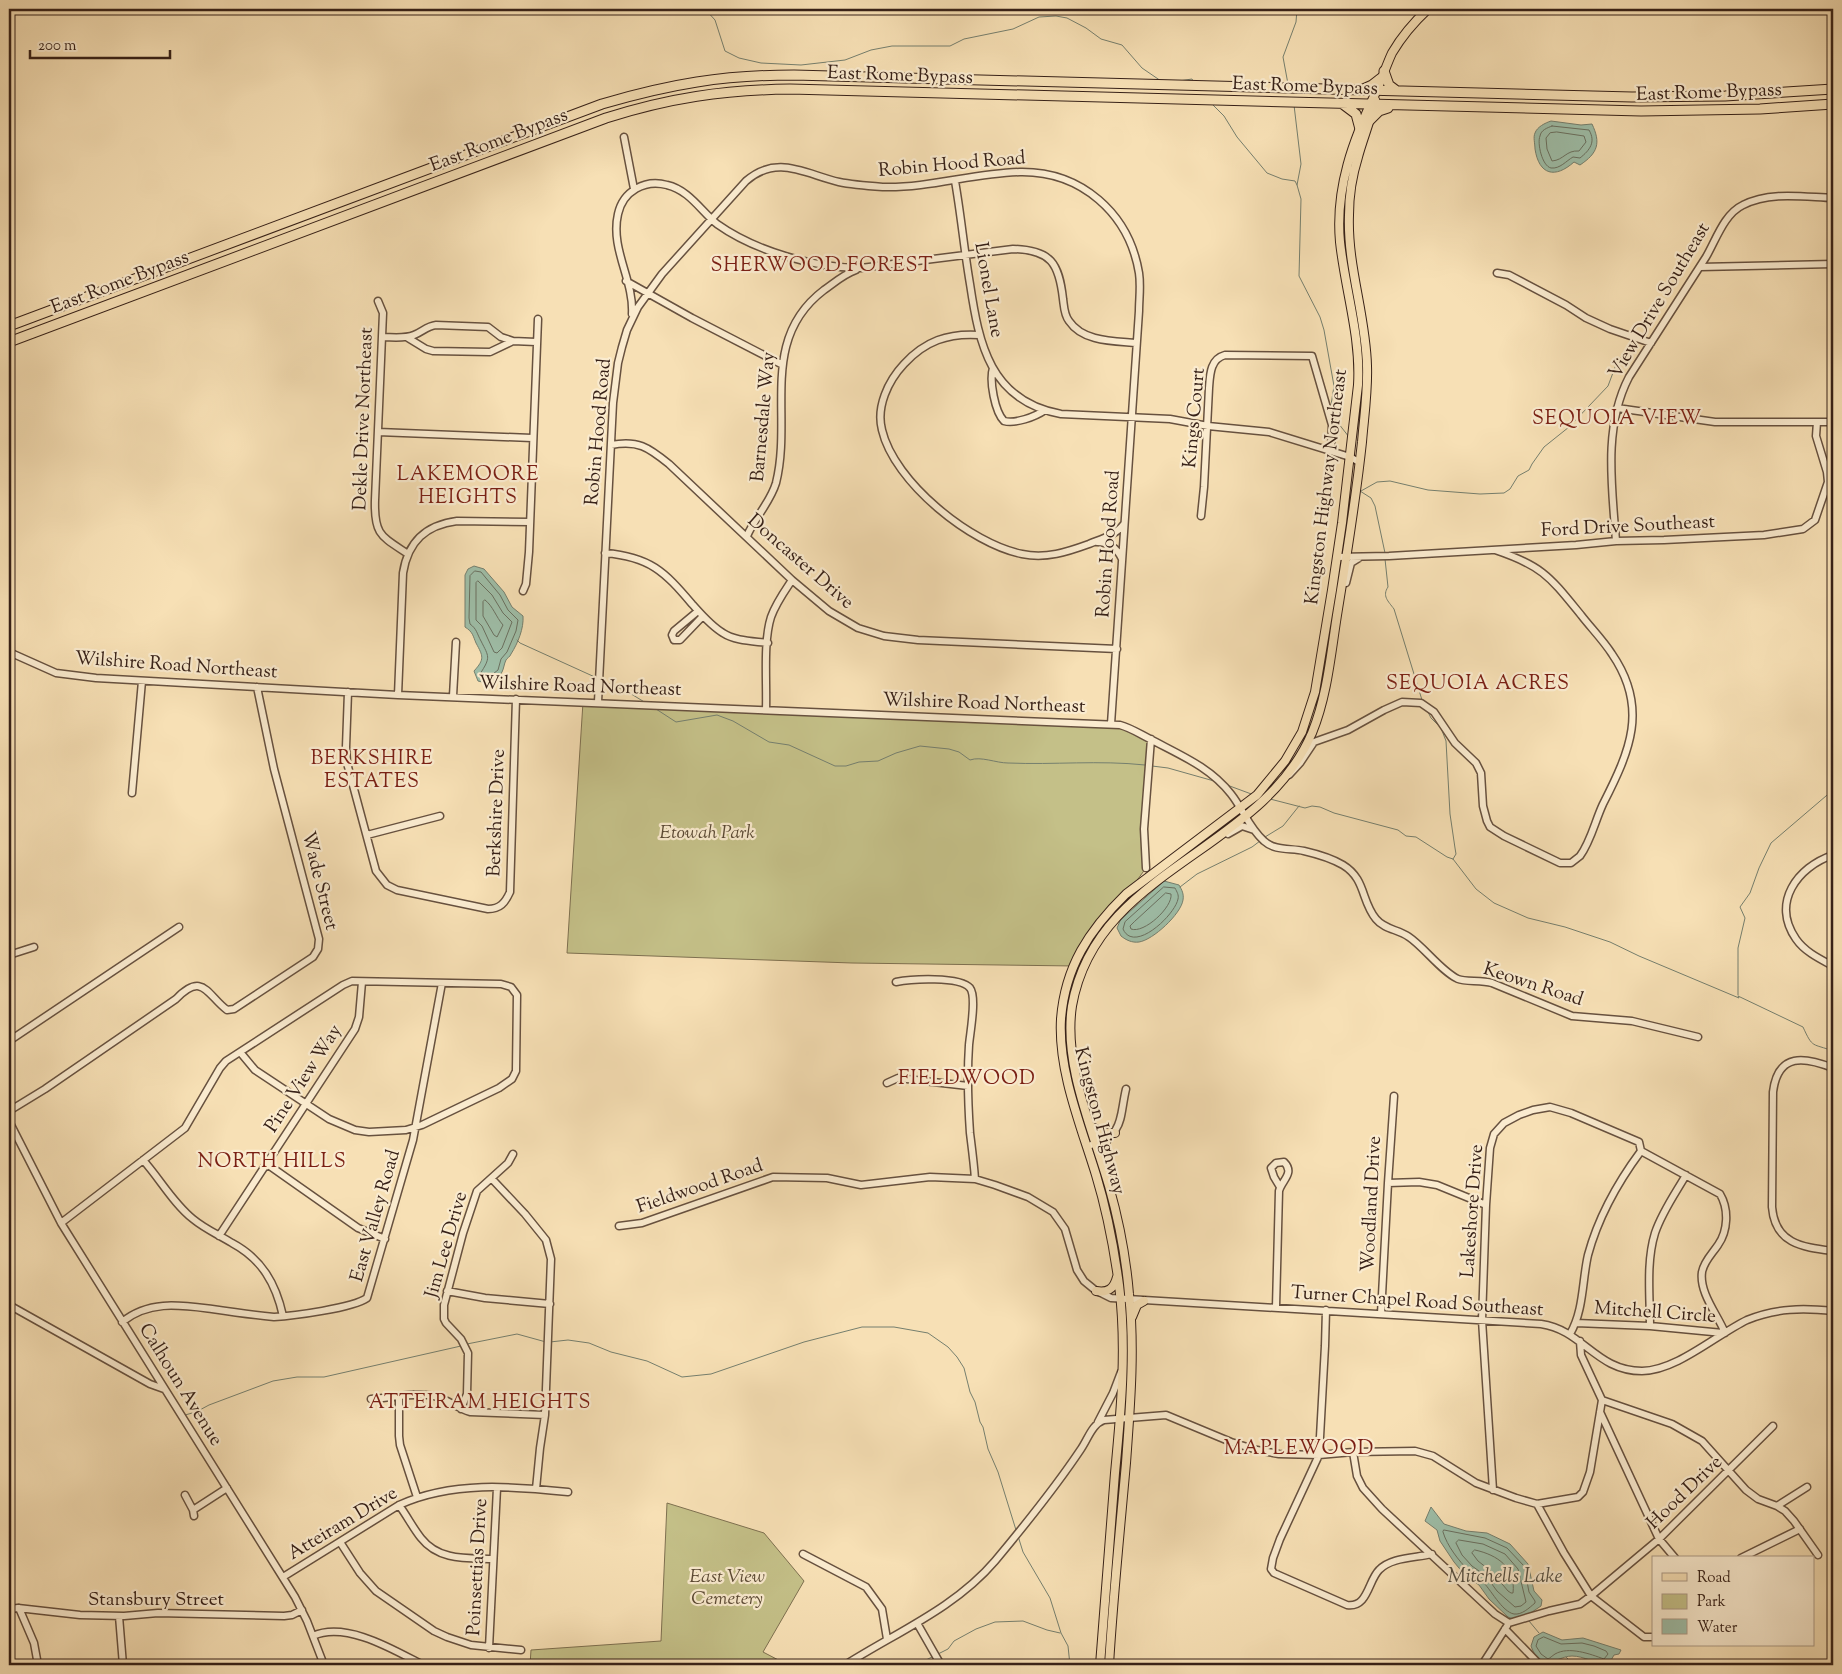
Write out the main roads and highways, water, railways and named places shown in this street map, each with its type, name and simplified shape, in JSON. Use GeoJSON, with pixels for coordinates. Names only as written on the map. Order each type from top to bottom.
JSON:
{"type":"FeatureCollection","features":[{"type":"Feature","properties":{"kind":"highway"},"geometry":{"type":"LineString","coordinates":[[1358,90],[1372,85],[1383,74],[1387,82],[1398,92]]}},
{"type":"Feature","properties":{"kind":"highway","name":"East Rome Bypass"},"geometry":{"type":"LineString","coordinates":[[9,326],[594,107],[643,92],[692,82],[734,77],[794,75],[1632,97],[1725,96],[1833,89]]}},
{"type":"Feature","properties":{"kind":"highway","name":"East Rome Bypass"},"geometry":{"type":"LineString","coordinates":[[9,342],[606,118],[638,108],[730,91],[790,89],[1641,111],[1751,109],[1833,104]]}},
{"type":"Feature","properties":{"kind":"highway"},"geometry":{"type":"LineString","coordinates":[[1341,104],[1356,114],[1360,129]]}},
{"type":"Feature","properties":{"kind":"highway"},"geometry":{"type":"LineString","coordinates":[[1370,120],[1379,111],[1394,106]]}},
{"type":"Feature","properties":{"kind":"main road","name":"Kingston Highway Northeast"},"geometry":{"type":"LineString","coordinates":[[1257,794],[1275,775],[1290,754],[1308,716],[1316,684],[1337,557],[1350,457],[1358,367],[1340,243],[1339,216],[1341,190],[1346,167],[1392,54],[1407,30],[1428,9]]}},
{"type":"Feature","properties":{"kind":"main road","name":"Kingston Highway"},"geometry":{"type":"LineString","coordinates":[[1131,1319],[1130,1299],[1118,1223],[1079,1087],[1070,1039],[1072,1007],[1081,972],[1098,938],[1118,913],[1262,803],[1281,783],[1302,752],[1315,725],[1324,697],[1347,557],[1368,367],[1351,254],[1348,212],[1357,159],[1370,120],[1372,105]]}},
{"type":"Feature","properties":{"kind":"main road","name":"Kingston Highway"},"geometry":{"type":"LineString","coordinates":[[1100,1665],[1120,1420],[1122,1366],[1121,1299],[1108,1219],[1067,1077],[1062,1047],[1062,1007],[1073,968],[1088,937],[1114,905],[1257,794]]}},
{"type":"Feature","properties":{"kind":"main road"},"geometry":{"type":"LineString","coordinates":[[1091,1126],[1102,1133],[1115,1133]]}},
{"type":"Feature","properties":{"kind":"main road"},"geometry":{"type":"LineString","coordinates":[[1101,1160],[1107,1139]]}},
{"type":"Feature","properties":{"kind":"main road"},"geometry":{"type":"LineString","coordinates":[[1096,1291],[1104,1292],[1112,1288],[1118,1273]]}},
{"type":"Feature","properties":{"kind":"main road"},"geometry":{"type":"LineString","coordinates":[[1109,1665],[1129,1418],[1132,1360],[1131,1319],[1137,1305],[1144,1301]]}},
{"type":"Feature","properties":{"kind":"water"},"geometry":{"type":"Polygon","coordinates":[[[1551,121],[1581,125],[1592,124],[1597,142],[1594,152],[1586,161],[1580,165],[1574,162],[1560,171],[1549,172],[1544,169],[1537,158],[1534,136],[1539,127],[1551,121]]]}},
{"type":"Feature","properties":{"kind":"water"},"geometry":{"type":"Polygon","coordinates":[[[474,566],[484,569],[504,592],[512,607],[523,616],[520,635],[511,655],[506,660],[502,672],[495,680],[488,682],[478,681],[474,671],[482,657],[472,634],[465,627],[465,575],[468,569],[474,566]]]}},
{"type":"Feature","properties":{"kind":"water"},"geometry":{"type":"Polygon","coordinates":[[[1164,881],[1179,885],[1182,890],[1183,900],[1181,906],[1172,919],[1152,937],[1139,942],[1127,940],[1121,936],[1117,928],[1120,921],[1164,881]]]}},
{"type":"Feature","properties":{"kind":"water","name":"Mitchells Lake"},"geometry":{"type":"Polygon","coordinates":[[[1431,1507],[1444,1524],[1466,1531],[1487,1533],[1510,1544],[1528,1564],[1534,1591],[1542,1600],[1541,1606],[1526,1616],[1513,1619],[1508,1617],[1489,1599],[1479,1585],[1464,1574],[1440,1541],[1437,1530],[1425,1521],[1431,1507]]]}},
{"type":"Feature","properties":{"kind":"water"},"geometry":{"type":"Polygon","coordinates":[[[1543,1632],[1562,1640],[1583,1638],[1621,1650],[1619,1654],[1614,1655],[1610,1662],[1607,1663],[1572,1656],[1546,1663],[1535,1655],[1531,1646],[1534,1637],[1543,1632]]]}},
{"type":"Feature","properties":{"kind":"waterway"},"geometry":{"type":"LineString","coordinates":[[705,9],[715,20],[725,51],[739,58],[761,63],[801,65],[845,60],[871,50],[892,46],[950,46],[964,39],[1013,29],[1039,17],[1056,16],[1067,18],[1101,39],[1122,45],[1142,68],[1161,81]]}},
{"type":"Feature","properties":{"kind":"waterway"},"geometry":{"type":"LineString","coordinates":[[1288,84],[1283,57],[1296,22],[1297,9]]}},
{"type":"Feature","properties":{"kind":"waterway"},"geometry":{"type":"LineString","coordinates":[[1179,81],[1192,79],[1194,82]]}},
{"type":"Feature","properties":{"kind":"waterway"},"geometry":{"type":"LineString","coordinates":[[1212,104],[1224,116],[1237,137],[1267,173],[1282,179],[1295,181],[1297,185]]}},
{"type":"Feature","properties":{"kind":"waterway"},"geometry":{"type":"LineString","coordinates":[[1294,105],[1301,164],[1297,185],[1301,199],[1299,276],[1320,317],[1324,330],[1334,386],[1331,405],[1335,419],[1349,437]]}},
{"type":"Feature","properties":{"kind":"waterway"},"geometry":{"type":"LineString","coordinates":[[1361,491],[1377,482],[1390,481],[1428,490],[1480,494],[1504,493],[1510,489],[1518,476],[1529,470],[1544,447],[1569,427],[1608,386],[1617,362],[1637,341]]}},
{"type":"Feature","properties":{"kind":"waterway"},"geometry":{"type":"LineString","coordinates":[[1361,483],[1362,470]]}},
{"type":"Feature","properties":{"kind":"waterway"},"geometry":{"type":"LineString","coordinates":[[1360,491],[1371,498],[1375,506],[1385,553]]}},
{"type":"Feature","properties":{"kind":"waterway"},"geometry":{"type":"LineString","coordinates":[[1385,559],[1388,587],[1386,596],[1394,609],[1422,700]]}},
{"type":"Feature","properties":{"kind":"waterway"},"geometry":{"type":"LineString","coordinates":[[517,640],[597,678]]}},
{"type":"Feature","properties":{"kind":"waterway"},"geometry":{"type":"LineString","coordinates":[[601,680],[628,692],[646,703]]}},
{"type":"Feature","properties":{"kind":"waterway"},"geometry":{"type":"LineString","coordinates":[[656,709],[676,722],[717,715],[733,721],[769,742],[789,745],[835,766],[878,761],[920,746],[949,749],[959,752],[970,760],[979,759],[1008,763],[1111,763],[1145,765]]}},
{"type":"Feature","properties":{"kind":"waterway"},"geometry":{"type":"LineString","coordinates":[[1427,710],[1431,718],[1441,728],[1446,741],[1450,814],[1456,854],[1453,859]]}},
{"type":"Feature","properties":{"kind":"waterway"},"geometry":{"type":"LineString","coordinates":[[1152,766],[1168,768],[1214,781]]}},
{"type":"Feature","properties":{"kind":"waterway"},"geometry":{"type":"LineString","coordinates":[[1227,785],[1254,795]]}},
{"type":"Feature","properties":{"kind":"waterway"},"geometry":{"type":"LineString","coordinates":[[1738,995],[1738,948],[1745,918],[1740,907],[1750,893],[1771,843],[1833,790]]}},
{"type":"Feature","properties":{"kind":"waterway"},"geometry":{"type":"LineString","coordinates":[[1270,799],[1305,808],[1312,806],[1320,807],[1334,813],[1398,830],[1406,836],[1416,837],[1453,859],[1476,889],[1494,903],[1528,918],[1565,927],[1610,942],[1739,998],[1738,996],[1803,1027],[1811,1042],[1833,1051]]}},
{"type":"Feature","properties":{"kind":"waterway"},"geometry":{"type":"LineString","coordinates":[[1265,837],[1283,826],[1299,806]]}},
{"type":"Feature","properties":{"kind":"waterway"},"geometry":{"type":"LineString","coordinates":[[1180,887],[1197,874],[1252,847],[1260,841]]}},
{"type":"Feature","properties":{"kind":"waterway"},"geometry":{"type":"LineString","coordinates":[[550,1342],[568,1340],[589,1343],[611,1352],[647,1361],[682,1377],[711,1374],[804,1342],[862,1327],[894,1327],[928,1333],[948,1347],[964,1368],[988,1449],[998,1472],[1016,1530]]}},
{"type":"Feature","properties":{"kind":"waterway"},"geometry":{"type":"LineString","coordinates":[[467,1344],[517,1334],[546,1342]]}},
{"type":"Feature","properties":{"kind":"waterway"},"geometry":{"type":"LineString","coordinates":[[185,1415],[273,1381],[297,1377],[324,1377],[461,1346]]}},
{"type":"Feature","properties":{"kind":"waterway"},"geometry":{"type":"LineString","coordinates":[[1018,1536],[1023,1552],[1050,1598],[1061,1633],[1068,1646],[1070,1665]]}},
{"type":"Feature","properties":{"kind":"waterway"},"geometry":{"type":"LineString","coordinates":[[938,1654],[948,1649],[954,1641],[976,1629],[995,1622],[1023,1621],[1060,1633]]}},
{"type":"Feature","properties":{"kind":"waterway"},"geometry":{"type":"LineString","coordinates":[[1529,1621],[1539,1633]]}},
{"type":"Feature","properties":{"kind":"waterway"},"geometry":{"type":"LineString","coordinates":[[916,1665],[932,1657]]}},
{"type":"Feature","properties":{"kind":"waterway"},"geometry":{"type":"LineString","coordinates":[[1566,1657],[1568,1659],[1566,1665]]}},
{"type":"Feature","properties":{"kind":"district","name":"SHERWOOD FOREST"},"geometry":{"type":"Point","coordinates":[822,266]}},
{"type":"Feature","properties":{"kind":"district","name":"SEQUOIA VIEW"},"geometry":{"type":"Point","coordinates":[1617,419]}},
{"type":"Feature","properties":{"kind":"district","name":"LAKEMOORE HEIGHTS"},"geometry":{"type":"Point","coordinates":[468,486]}},
{"type":"Feature","properties":{"kind":"district","name":"SEQUOIA ACRES"},"geometry":{"type":"Point","coordinates":[1478,684]}},
{"type":"Feature","properties":{"kind":"district","name":"BERKSHIRE ESTATES"},"geometry":{"type":"Point","coordinates":[372,770]}},
{"type":"Feature","properties":{"kind":"district","name":"FIELDWOOD"},"geometry":{"type":"Point","coordinates":[967,1079]}},
{"type":"Feature","properties":{"kind":"district","name":"NORTH HILLS"},"geometry":{"type":"Point","coordinates":[272,1162]}},
{"type":"Feature","properties":{"kind":"district","name":"ATTEIRAM HEIGHTS"},"geometry":{"type":"Point","coordinates":[480,1403]}},
{"type":"Feature","properties":{"kind":"district","name":"MAPLEWOOD"},"geometry":{"type":"Point","coordinates":[1299,1449]}},
{"type":"Feature","properties":{"kind":"park label","name":"Etowah Park"},"geometry":{"type":"Point","coordinates":[707,833]}},
{"type":"Feature","properties":{"kind":"park label","name":"East View Cemetery"},"geometry":{"type":"Point","coordinates":[727,1588]}}]}
